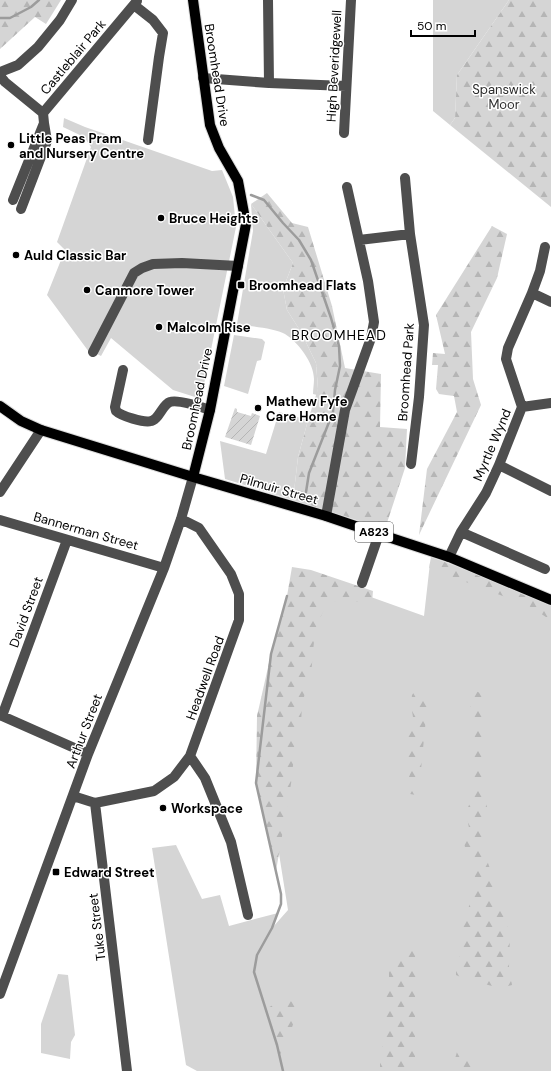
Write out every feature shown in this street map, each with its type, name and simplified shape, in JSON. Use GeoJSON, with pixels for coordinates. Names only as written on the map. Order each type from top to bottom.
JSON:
{"type":"FeatureCollection","features":[{"type":"Feature","properties":{"kind":"main road","name":"Broomhead Drive"},"geometry":{"type":"LineString","coordinates":[[192,477],[210,410],[246,224],[238,181],[219,148],[210,125],[193,0]]}},
{"type":"Feature","properties":{"kind":"main road","name":"Pilmuir Street"},"geometry":{"type":"LineString","coordinates":[[0,406],[22,421],[41,430],[192,477],[326,516],[449,557],[551,600]]}},
{"type":"Feature","properties":{"kind":"street"},"geometry":{"type":"LineString","coordinates":[[0,72],[18,65],[38,47],[60,20],[72,0]]}},
{"type":"Feature","properties":{"kind":"street"},"geometry":{"type":"LineString","coordinates":[[268,0],[269,83]]}},
{"type":"Feature","properties":{"kind":"street","name":"High Beveridgewell"},"geometry":{"type":"LineString","coordinates":[[344,133],[351,0]]}},
{"type":"Feature","properties":{"kind":"street"},"geometry":{"type":"LineString","coordinates":[[136,2],[154,20],[164,33],[159,57],[148,140]]}},
{"type":"Feature","properties":{"kind":"street","name":"Castleblair Park"},"geometry":{"type":"LineString","coordinates":[[13,200],[44,118],[136,2]]}},
{"type":"Feature","properties":{"kind":"street"},"geometry":{"type":"LineString","coordinates":[[0,76],[44,118],[47,141],[21,209]]}},
{"type":"Feature","properties":{"kind":"street"},"geometry":{"type":"LineString","coordinates":[[203,78],[269,83],[346,86]]}},
{"type":"Feature","properties":{"kind":"street","name":"Broomhead Park"},"geometry":{"type":"LineString","coordinates":[[404,178],[410,234],[424,325],[419,397],[411,464]]}},
{"type":"Feature","properties":{"kind":"street"},"geometry":{"type":"LineString","coordinates":[[326,516],[346,410],[371,338],[374,322],[368,280],[347,187]]}},
{"type":"Feature","properties":{"kind":"street"},"geometry":{"type":"LineString","coordinates":[[359,240],[410,234]]}},
{"type":"Feature","properties":{"kind":"street","name":"Myrtle Wynd"},"geometry":{"type":"LineString","coordinates":[[449,557],[461,532],[486,493],[522,407],[506,359],[508,348],[540,271],[545,247]]}},
{"type":"Feature","properties":{"kind":"street"},"geometry":{"type":"LineString","coordinates":[[93,352],[134,273],[142,268],[154,264],[182,263],[238,266]]}},
{"type":"Feature","properties":{"kind":"street"},"geometry":{"type":"LineString","coordinates":[[532,293],[551,302]]}},
{"type":"Feature","properties":{"kind":"street"},"geometry":{"type":"LineString","coordinates":[[123,370],[115,407],[119,414],[146,421],[152,421],[166,404],[177,401],[210,410]]}},
{"type":"Feature","properties":{"kind":"street"},"geometry":{"type":"LineString","coordinates":[[522,407],[551,403]]}},
{"type":"Feature","properties":{"kind":"street"},"geometry":{"type":"LineString","coordinates":[[0,492],[41,430]]}},
{"type":"Feature","properties":{"kind":"street"},"geometry":{"type":"LineString","coordinates":[[499,465],[551,491]]}},
{"type":"Feature","properties":{"kind":"street","name":"Arthur Street"},"geometry":{"type":"LineString","coordinates":[[0,994],[5,965],[73,796],[88,754],[164,568],[181,519],[192,477]]}},
{"type":"Feature","properties":{"kind":"street","name":"Headwell Road"},"geometry":{"type":"LineString","coordinates":[[95,803],[154,791],[174,777],[190,756],[239,620],[239,594],[231,574],[199,528],[181,519]]}},
{"type":"Feature","properties":{"kind":"street","name":"Bannerman Street"},"geometry":{"type":"LineString","coordinates":[[0,520],[164,568]]}},
{"type":"Feature","properties":{"kind":"street"},"geometry":{"type":"LineString","coordinates":[[461,532],[545,569]]}},
{"type":"Feature","properties":{"kind":"street"},"geometry":{"type":"LineString","coordinates":[[362,583],[379,534]]}},
{"type":"Feature","properties":{"kind":"street","name":"David Street"},"geometry":{"type":"LineString","coordinates":[[1,715],[67,540]]}},
{"type":"Feature","properties":{"kind":"street"},"geometry":{"type":"LineString","coordinates":[[1,715],[88,754]]}},
{"type":"Feature","properties":{"kind":"street"},"geometry":{"type":"LineString","coordinates":[[190,756],[205,778],[231,842],[248,915]]}},
{"type":"Feature","properties":{"kind":"street"},"geometry":{"type":"LineString","coordinates":[[73,796],[95,803]]}},
{"type":"Feature","properties":{"kind":"street","name":"Tuke Street"},"geometry":{"type":"LineString","coordinates":[[95,803],[127,1071]]}},
{"type":"Feature","properties":{"kind":"green space"},"geometry":{"type":"Polygon","coordinates":[[[0,0],[61,0],[46,24],[35,17],[0,49],[0,0]]]}},
{"type":"Feature","properties":{"kind":"green space"},"geometry":{"type":"Polygon","coordinates":[[[433,0],[509,0],[457,75],[455,118],[450,125],[433,111],[433,0]]]}},
{"type":"Feature","properties":{"kind":"green space","name":"Spanswick Moor"},"geometry":{"type":"Polygon","coordinates":[[[509,0],[551,0],[551,207],[450,125],[455,118],[457,75],[509,0]]]}},
{"type":"Feature","properties":{"kind":"green space"},"geometry":{"type":"Polygon","coordinates":[[[64,118],[85,127],[212,171],[222,170],[233,197],[236,227],[202,394],[195,397],[173,390],[111,338],[101,356],[93,352],[89,352],[47,295],[65,250],[57,242],[91,147],[84,137],[63,127],[64,118]]]}},
{"type":"Feature","properties":{"kind":"green space"},"geometry":{"type":"Polygon","coordinates":[[[267,193],[292,223],[308,227],[332,306],[345,368],[381,374],[380,427],[407,429],[405,468],[385,529],[293,500],[298,457],[318,389],[316,363],[301,332],[287,310],[283,289],[293,263],[251,204],[267,193]]]}},
{"type":"Feature","properties":{"kind":"green space"},"geometry":{"type":"Polygon","coordinates":[[[251,204],[293,263],[283,289],[287,310],[301,332],[316,363],[317,395],[313,394],[314,379],[311,366],[295,342],[285,334],[275,330],[237,324],[253,231],[251,204]]]}},
{"type":"Feature","properties":{"kind":"green space"},"geometry":{"type":"Polygon","coordinates":[[[492,226],[507,234],[497,278],[471,332],[473,379],[481,405],[419,535],[427,469],[457,412],[454,396],[439,394],[436,389],[438,365],[432,365],[433,353],[445,354],[436,315],[492,226]]]}},
{"type":"Feature","properties":{"kind":"green space"},"geometry":{"type":"Polygon","coordinates":[[[234,335],[262,339],[265,342],[261,360],[257,361],[248,394],[224,386],[234,335]]]}},
{"type":"Feature","properties":{"kind":"green space"},"geometry":{"type":"Polygon","coordinates":[[[235,408],[237,409],[237,412],[251,416],[252,413],[260,416],[251,445],[225,437],[235,408]]]}},
{"type":"Feature","properties":{"kind":"green space"},"geometry":{"type":"Polygon","coordinates":[[[279,412],[308,420],[298,457],[293,500],[225,479],[220,441],[266,454],[279,412]]]}},
{"type":"Feature","properties":{"kind":"green space"},"geometry":{"type":"Polygon","coordinates":[[[431,557],[551,604],[551,623],[546,617],[529,606],[429,568],[431,557]]]}},
{"type":"Feature","properties":{"kind":"green space"},"geometry":{"type":"Polygon","coordinates":[[[430,563],[551,610],[551,1071],[197,1071],[186,1065],[152,848],[176,845],[202,899],[220,895],[229,926],[278,913],[273,927],[288,910],[257,716],[301,572],[424,616],[430,563]]]}},
{"type":"Feature","properties":{"kind":"green space"},"geometry":{"type":"Polygon","coordinates":[[[292,567],[311,570],[373,591],[372,602],[331,601],[325,607],[315,630],[311,675],[302,703],[301,725],[295,739],[292,778],[276,871],[256,783],[257,716],[271,654],[287,596],[292,567]]]}},
{"type":"Feature","properties":{"kind":"green space"},"geometry":{"type":"Polygon","coordinates":[[[421,687],[426,689],[429,695],[420,780],[416,795],[410,794],[407,785],[410,773],[406,749],[406,734],[413,717],[411,705],[412,695],[421,687]]]}},
{"type":"Feature","properties":{"kind":"green space"},"geometry":{"type":"Polygon","coordinates":[[[476,691],[482,694],[484,728],[481,769],[487,807],[482,845],[496,881],[495,898],[502,911],[510,933],[509,967],[512,985],[500,988],[465,979],[456,975],[456,965],[460,954],[459,945],[462,926],[468,911],[475,875],[464,844],[469,828],[466,812],[472,798],[475,726],[470,707],[471,698],[476,691]]]}},
{"type":"Feature","properties":{"kind":"green space"},"geometry":{"type":"Polygon","coordinates":[[[404,947],[411,948],[415,951],[415,1071],[380,1071],[380,1058],[383,1041],[383,1012],[389,983],[389,967],[398,950],[404,947]]]}},
{"type":"Feature","properties":{"kind":"green space"},"geometry":{"type":"Polygon","coordinates":[[[58,974],[68,975],[75,1035],[71,1042],[70,1059],[41,1053],[41,1024],[58,974]]]}},
{"type":"Feature","properties":{"kind":"green space"},"geometry":{"type":"Polygon","coordinates":[[[286,999],[295,1003],[297,1012],[285,1049],[279,1055],[266,1009],[286,999]]]}},
{"type":"Feature","properties":{"kind":"green space"},"geometry":{"type":"Polygon","coordinates":[[[461,1050],[489,1071],[439,1071],[450,1069],[453,1065],[457,1052],[461,1050]]]}},
{"type":"Feature","properties":{"kind":"waterway"},"geometry":{"type":"LineString","coordinates":[[0,18],[10,18],[31,7],[39,0]]}},
{"type":"Feature","properties":{"kind":"waterway"},"geometry":{"type":"LineString","coordinates":[[251,195],[264,200],[299,240],[311,260],[339,346],[340,366],[335,390],[333,412],[309,473],[306,492]]}},
{"type":"Feature","properties":{"kind":"waterway"},"geometry":{"type":"LineString","coordinates":[[283,1071],[277,1045],[254,972],[257,955],[272,928],[281,904],[281,894],[256,783],[271,654],[287,596]]}},
{"type":"Feature","properties":{"kind":"place","name":"Little Peas Pram and Nursery Centre"},"geometry":{"type":"Point","coordinates":[11,145]}},
{"type":"Feature","properties":{"kind":"place","name":"Bruce Heights"},"geometry":{"type":"Point","coordinates":[161,218]}},
{"type":"Feature","properties":{"kind":"place","name":"Auld Classic Bar"},"geometry":{"type":"Point","coordinates":[16,255]}},
{"type":"Feature","properties":{"kind":"place","name":"Broomhead Flats"},"geometry":{"type":"Point","coordinates":[241,285]}},
{"type":"Feature","properties":{"kind":"place","name":"Canmore Tower"},"geometry":{"type":"Point","coordinates":[87,290]}},
{"type":"Feature","properties":{"kind":"place","name":"Malcolm Rise"},"geometry":{"type":"Point","coordinates":[159,327]}},
{"type":"Feature","properties":{"kind":"place","name":"Mathew Fyfe Care Home"},"geometry":{"type":"Point","coordinates":[258,408]}},
{"type":"Feature","properties":{"kind":"place","name":"Workspace"},"geometry":{"type":"Point","coordinates":[163,808]}},
{"type":"Feature","properties":{"kind":"place","name":"Edward Street"},"geometry":{"type":"Point","coordinates":[56,872]}},
{"type":"Feature","properties":{"kind":"district","name":"BROOMHEAD"},"geometry":{"type":"Point","coordinates":[339,335]}}]}
